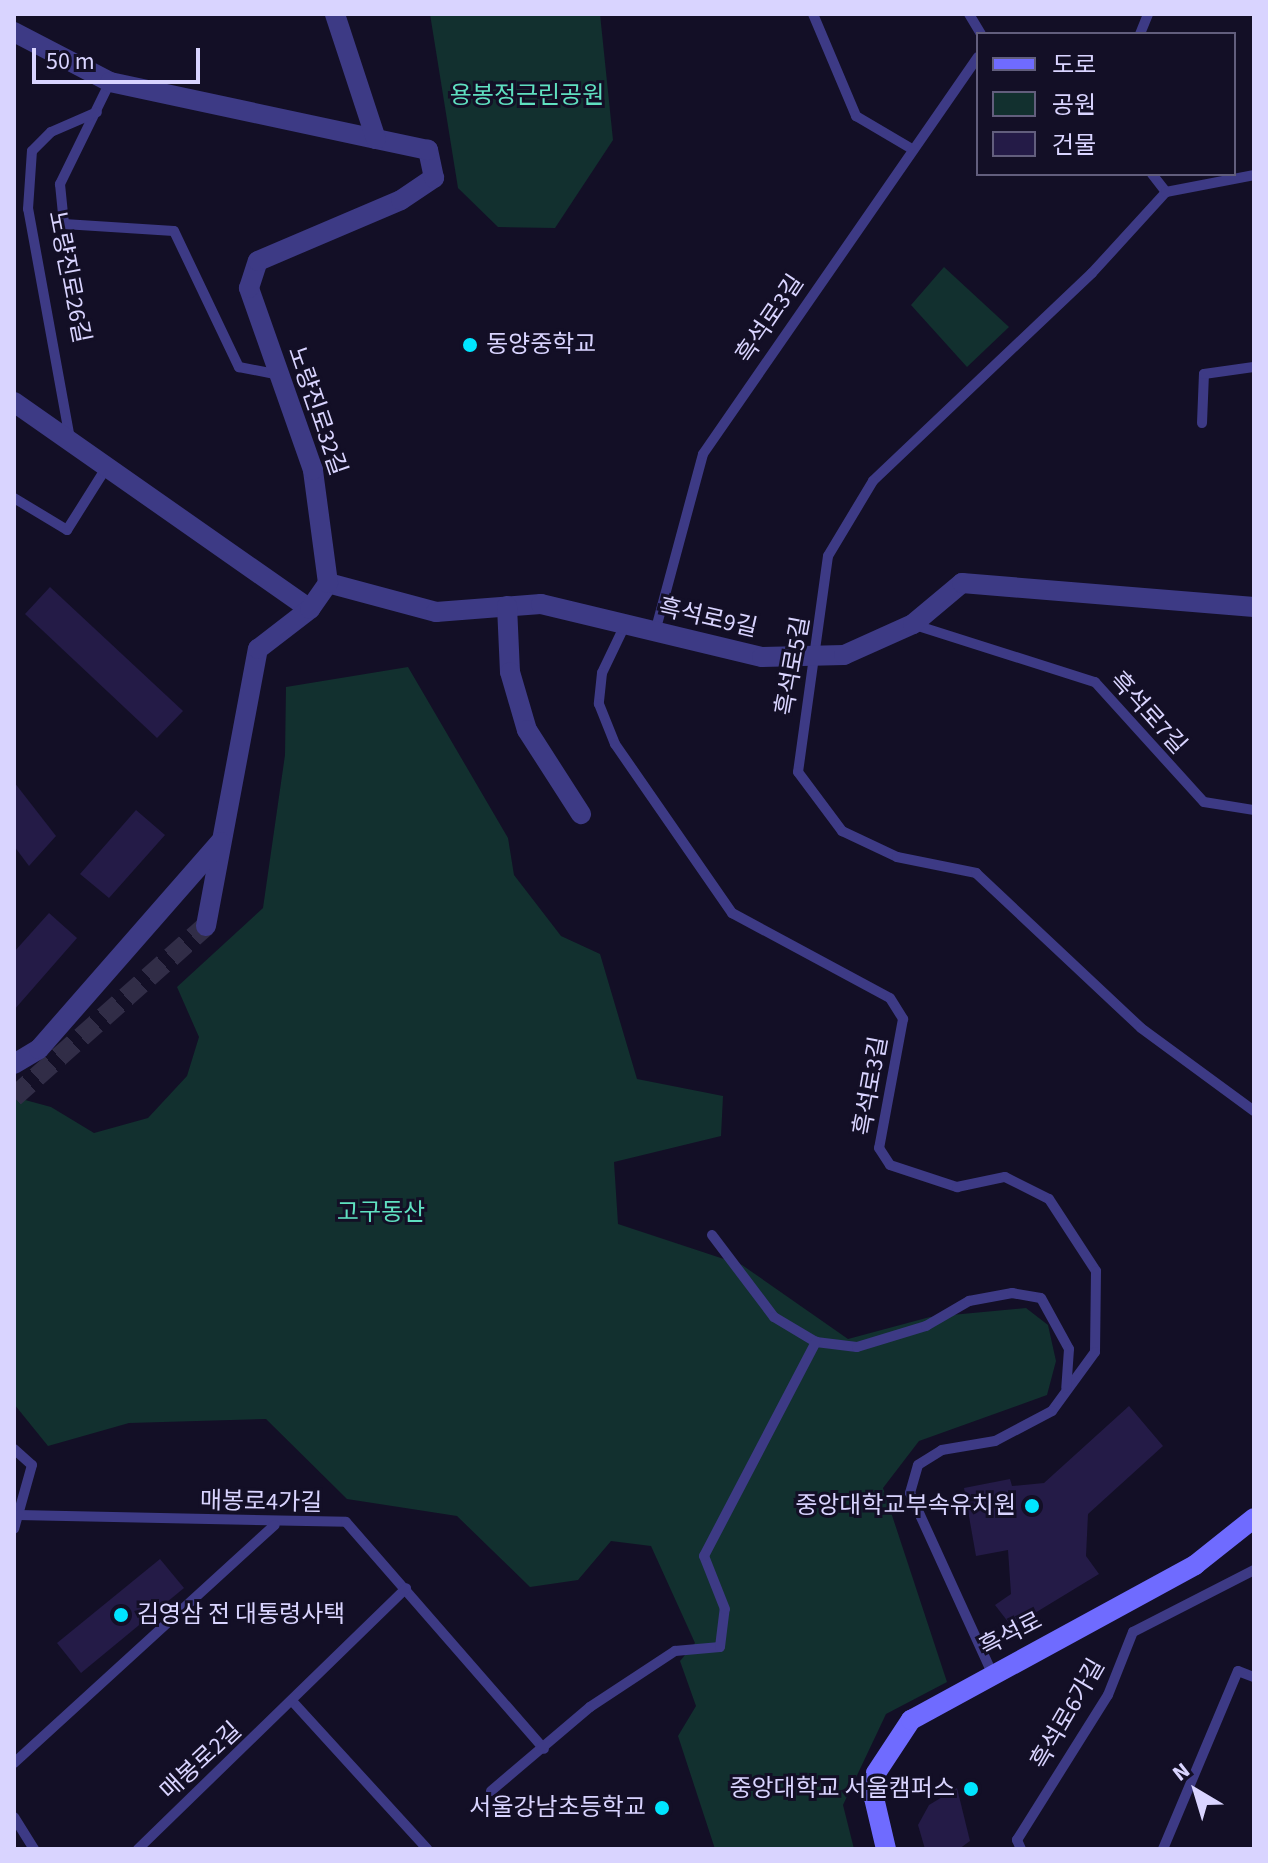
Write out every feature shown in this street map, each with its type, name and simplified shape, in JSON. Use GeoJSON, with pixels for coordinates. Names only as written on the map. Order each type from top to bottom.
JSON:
{"type":"FeatureCollection","features":[{"type":"Feature","properties":{"kind":"street"},"geometry":{"type":"LineString","coordinates":[[335,14],[376,139]]}},
{"type":"Feature","properties":{"kind":"street"},"geometry":{"type":"LineString","coordinates":[[14,32],[110,82],[376,139]]}},
{"type":"Feature","properties":{"kind":"street","name":"노량진로32길"},"geometry":{"type":"LineString","coordinates":[[328,583],[313,470],[276,374],[249,288],[258,261],[401,200],[434,178],[428,150],[376,139]]}},
{"type":"Feature","properties":{"kind":"street"},"geometry":{"type":"LineString","coordinates":[[14,402],[310,609]]}},
{"type":"Feature","properties":{"kind":"street"},"geometry":{"type":"LineString","coordinates":[[206,926],[258,649],[310,609],[328,583]]}},
{"type":"Feature","properties":{"kind":"street","name":"흑석로9길"},"geometry":{"type":"LineString","coordinates":[[328,583],[436,612],[541,604],[624,627],[762,657],[844,655],[913,624],[962,583],[1254,607]]}},
{"type":"Feature","properties":{"kind":"street"},"geometry":{"type":"LineString","coordinates":[[507,606],[510,672],[527,730],[581,814]]}},
{"type":"Feature","properties":{"kind":"street"},"geometry":{"type":"LineString","coordinates":[[14,1064],[39,1049],[222,840]]}},
{"type":"Feature","properties":{"kind":"street","name":"흑석로"},"geometry":{"type":"LineString","coordinates":[[886,1849],[874,1798],[884,1751],[911,1720],[992,1673],[1195,1565],[1254,1518]]}},
{"type":"Feature","properties":{"kind":"lane"},"geometry":{"type":"LineString","coordinates":[[813,14],[856,116],[912,149]]}},
{"type":"Feature","properties":{"kind":"lane"},"geometry":{"type":"LineString","coordinates":[[969,14],[980,32]]}},
{"type":"Feature","properties":{"kind":"lane","name":"흑석로3길"},"geometry":{"type":"LineString","coordinates":[[655,632],[703,454],[976,60]]}},
{"type":"Feature","properties":{"kind":"lane"},"geometry":{"type":"LineString","coordinates":[[110,82],[60,184],[64,224],[174,231],[239,367],[276,374]]}},
{"type":"Feature","properties":{"kind":"lane","name":"노량진로26길"},"geometry":{"type":"LineString","coordinates":[[70,443],[28,209],[32,151],[51,132],[97,112]]}},
{"type":"Feature","properties":{"kind":"lane"},"geometry":{"type":"LineString","coordinates":[[1154,176],[1166,192],[1254,175]]}},
{"type":"Feature","properties":{"kind":"lane","name":"흑석로5길"},"geometry":{"type":"LineString","coordinates":[[1166,192],[1092,273],[873,481],[828,556],[818,655],[807,673],[798,772],[842,831],[897,857],[976,873],[1141,1028],[1254,1111]]}},
{"type":"Feature","properties":{"kind":"lane"},"geometry":{"type":"LineString","coordinates":[[1202,423],[1204,374],[1254,367]]}},
{"type":"Feature","properties":{"kind":"lane"},"geometry":{"type":"LineString","coordinates":[[14,498],[67,530],[106,468]]}},
{"type":"Feature","properties":{"kind":"lane","name":"흑석로7길"},"geometry":{"type":"LineString","coordinates":[[913,624],[1095,682],[1204,802],[1254,810]]}},
{"type":"Feature","properties":{"kind":"lane","name":"흑석로3길"},"geometry":{"type":"LineString","coordinates":[[624,627],[602,673],[599,704],[615,744],[732,913],[890,998],[903,1019],[879,1148],[890,1165],[957,1187],[1005,1177],[1049,1199],[1070,1225],[1096,1271],[1095,1352],[1052,1411],[995,1441],[942,1450],[918,1465],[910,1493],[992,1673]]}},
{"type":"Feature","properties":{"kind":"lane"},"geometry":{"type":"LineString","coordinates":[[712,1235],[774,1317],[816,1342],[857,1347],[926,1326],[969,1301],[1012,1293],[1041,1298],[1069,1349],[1066,1391]]}},
{"type":"Feature","properties":{"kind":"lane"},"geometry":{"type":"LineString","coordinates":[[491,1791],[590,1707],[675,1651],[720,1647],[725,1609],[704,1556],[816,1342]]}},
{"type":"Feature","properties":{"kind":"lane"},"geometry":{"type":"LineString","coordinates":[[14,1449],[32,1465],[14,1529]]}},
{"type":"Feature","properties":{"kind":"lane","name":"매봉로4가길"},"geometry":{"type":"LineString","coordinates":[[18,1515],[275,1525],[346,1522],[544,1749]]}},
{"type":"Feature","properties":{"kind":"lane"},"geometry":{"type":"LineString","coordinates":[[14,1763],[275,1525]]}},
{"type":"Feature","properties":{"kind":"lane","name":"흑석로6가길"},"geometry":{"type":"LineString","coordinates":[[1021,1849],[1017,1840],[1108,1695],[1133,1632],[1254,1570]]}},
{"type":"Feature","properties":{"kind":"lane","name":"매봉로2길"},"geometry":{"type":"LineString","coordinates":[[138,1849],[293,1702],[406,1588]]}},
{"type":"Feature","properties":{"kind":"lane"},"geometry":{"type":"LineString","coordinates":[[1163,1849],[1238,1671],[1254,1677]]}},
{"type":"Feature","properties":{"kind":"lane"},"geometry":{"type":"LineString","coordinates":[[293,1702],[427,1849]]}},
{"type":"Feature","properties":{"kind":"lane"},"geometry":{"type":"LineString","coordinates":[[14,1817],[34,1849]]}},
{"type":"Feature","properties":{"kind":"green space","name":"용봉정근린공원"},"geometry":{"type":"Polygon","coordinates":[[[430,14],[600,14],[613,140],[555,228],[498,227],[458,188],[430,14]]]}},
{"type":"Feature","properties":{"kind":"green space"},"geometry":{"type":"Polygon","coordinates":[[[944,267],[1009,327],[967,367],[911,305],[944,267]]]}},
{"type":"Feature","properties":{"kind":"green space","name":"고구동산"},"geometry":{"type":"Polygon","coordinates":[[[408,667],[508,838],[514,875],[561,936],[600,954],[637,1079],[723,1096],[721,1136],[614,1162],[618,1224],[742,1265],[848,1339],[930,1317],[1026,1308],[1048,1325],[1056,1361],[1047,1395],[919,1441],[883,1488],[947,1682],[886,1714],[843,1805],[854,1849],[715,1849],[678,1736],[696,1706],[680,1661],[695,1643],[651,1546],[611,1541],[578,1580],[530,1587],[457,1516],[347,1499],[266,1419],[129,1423],[48,1446],[14,1404],[14,1097],[51,1107],[94,1133],[148,1118],[187,1076],[199,1037],[177,987],[263,908],[285,755],[286,687],[408,667]]]}},
{"type":"Feature","properties":{"kind":"building"},"geometry":{"type":"Polygon","coordinates":[[[50,587],[183,711],[157,738],[25,614],[50,587]]]}},
{"type":"Feature","properties":{"kind":"building"},"geometry":{"type":"Polygon","coordinates":[[[14,782],[56,836],[29,866],[14,846],[14,782]]]}},
{"type":"Feature","properties":{"kind":"building"},"geometry":{"type":"Polygon","coordinates":[[[136,810],[165,835],[109,898],[80,874],[136,810]]]}},
{"type":"Feature","properties":{"kind":"building"},"geometry":{"type":"Polygon","coordinates":[[[49,913],[77,938],[14,1010],[14,952],[49,913]]]}},
{"type":"Feature","properties":{"kind":"building","name":"중앙대학교부속유치원"},"geometry":{"type":"Polygon","coordinates":[[[1129,1406],[1163,1446],[1088,1514],[1086,1556],[1099,1574],[1012,1627],[995,1605],[1011,1594],[1008,1550],[976,1556],[964,1488],[1010,1479],[1012,1486],[1044,1483],[1129,1406]]]}},
{"type":"Feature","properties":{"kind":"building","name":"김영삼 전 대통령사택"},"geometry":{"type":"Polygon","coordinates":[[[160,1559],[184,1588],[81,1673],[57,1643],[160,1559]]]}},
{"type":"Feature","properties":{"kind":"building"},"geometry":{"type":"Polygon","coordinates":[[[957,1788],[970,1841],[959,1849],[925,1849],[918,1825],[929,1805],[957,1788]]]}},
{"type":"Feature","properties":{"kind":"tunnel"},"geometry":{"type":"LineString","coordinates":[[14,1097],[206,926]]}},
{"type":"Feature","properties":{"kind":"place","name":"동양중학교"},"geometry":{"type":"Point","coordinates":[470,345]}},
{"type":"Feature","properties":{"kind":"place","name":"중앙대학교부속유치원"},"geometry":{"type":"Point","coordinates":[1032,1506]}},
{"type":"Feature","properties":{"kind":"place","name":"김영삼 전 대통령사택"},"geometry":{"type":"Point","coordinates":[121,1615]}},
{"type":"Feature","properties":{"kind":"place","name":"중앙대학교 서울캠퍼스"},"geometry":{"type":"Point","coordinates":[971,1789]}},
{"type":"Feature","properties":{"kind":"place","name":"서울강남초등학교"},"geometry":{"type":"Point","coordinates":[662,1808]}}]}
